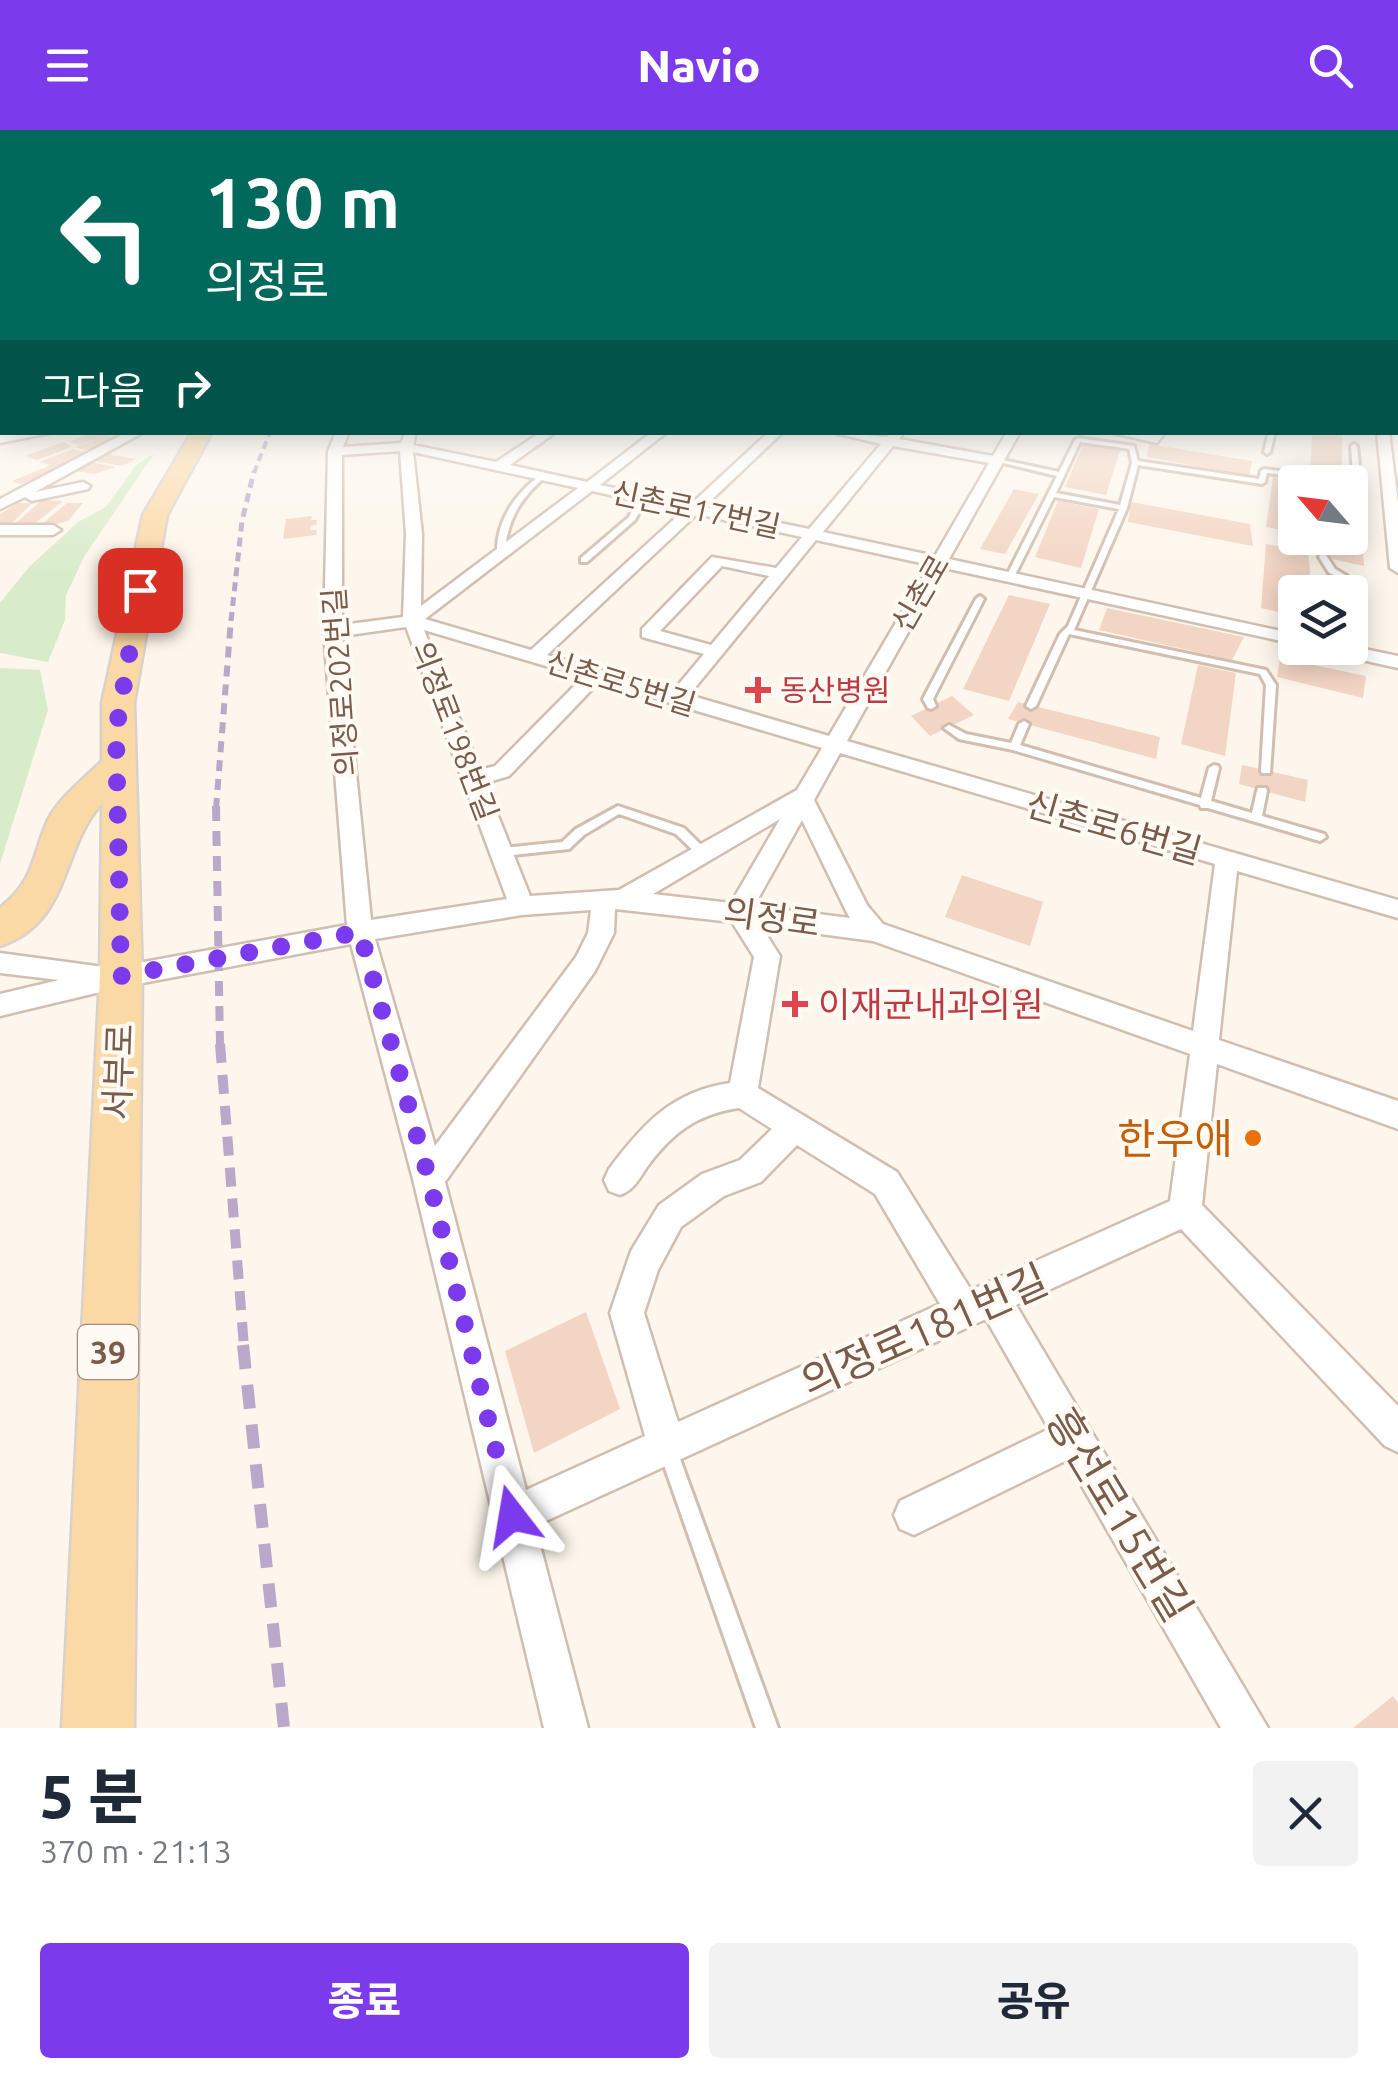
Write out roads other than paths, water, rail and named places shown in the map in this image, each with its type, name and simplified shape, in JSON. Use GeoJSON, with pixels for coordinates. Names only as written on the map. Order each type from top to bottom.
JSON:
{"type":"FeatureCollection","features":[{"type":"Feature","properties":{"kind":"main road","name":"서부로"},"geometry":{"type":"LineString","coordinates":[[98,1728],[121,976],[118,703],[155,515],[200,435]]}},
{"type":"Feature","properties":{"kind":"main road"},"geometry":{"type":"LineString","coordinates":[[0,930],[34,901],[48,879],[66,820],[117,764]]}},
{"type":"Feature","properties":{"kind":"street"},"geometry":{"type":"LineString","coordinates":[[0,439],[27,435]]}},
{"type":"Feature","properties":{"kind":"street"},"geometry":{"type":"LineString","coordinates":[[12,498],[132,435]]}},
{"type":"Feature","properties":{"kind":"street","name":"의정로202번길"},"geometry":{"type":"LineString","coordinates":[[342,435],[335,452],[334,632],[360,932],[429,1179],[566,1728]]}},
{"type":"Feature","properties":{"kind":"street"},"geometry":{"type":"LineString","coordinates":[[498,467],[546,435]]}},
{"type":"Feature","properties":{"kind":"street"},"geometry":{"type":"LineString","coordinates":[[334,632],[412,621],[657,435]]}},
{"type":"Feature","properties":{"kind":"street"},"geometry":{"type":"LineString","coordinates":[[534,657],[774,435]]}},
{"type":"Feature","properties":{"kind":"street"},"geometry":{"type":"LineString","coordinates":[[866,435],[894,437],[998,461]]}},
{"type":"Feature","properties":{"kind":"street","name":"신촌로"},"geometry":{"type":"LineString","coordinates":[[738,912],[830,746],[1012,435]]}},
{"type":"Feature","properties":{"kind":"street"},"geometry":{"type":"LineString","coordinates":[[1130,435],[1157,440],[1158,435]]}},
{"type":"Feature","properties":{"kind":"street"},"geometry":{"type":"LineString","coordinates":[[1380,435],[1398,568]]}},
{"type":"Feature","properties":{"kind":"street","name":"신촌로17번길"},"geometry":{"type":"LineString","coordinates":[[335,452],[412,437],[498,467],[1278,635]]}},
{"type":"Feature","properties":{"kind":"street","name":"의정로198번길"},"geometry":{"type":"LineString","coordinates":[[412,437],[412,621],[522,906]]}},
{"type":"Feature","properties":{"kind":"street"},"geometry":{"type":"LineString","coordinates":[[676,699],[894,437]]}},
{"type":"Feature","properties":{"kind":"street"},"geometry":{"type":"LineString","coordinates":[[0,484],[12,498]]}},
{"type":"Feature","properties":{"kind":"street"},"geometry":{"type":"LineString","coordinates":[[12,498],[83,486]]}},
{"type":"Feature","properties":{"kind":"street"},"geometry":{"type":"LineString","coordinates":[[0,530],[53,530]]}},
{"type":"Feature","properties":{"kind":"street"},"geometry":{"type":"LineString","coordinates":[[716,652],[648,632],[718,560],[780,574]]}},
{"type":"Feature","properties":{"kind":"street","name":"신촌로5번길"},"geometry":{"type":"LineString","coordinates":[[412,621],[830,746]]}},
{"type":"Feature","properties":{"kind":"street"},"geometry":{"type":"LineString","coordinates":[[1368,655],[1398,662]]}},
{"type":"Feature","properties":{"kind":"street"},"geometry":{"type":"LineString","coordinates":[[472,780],[502,771],[596,675]]}},
{"type":"Feature","properties":{"kind":"street","name":"신촌로6번길"},"geometry":{"type":"LineString","coordinates":[[830,746],[1398,909]]}},
{"type":"Feature","properties":{"kind":"street"},"geometry":{"type":"LineString","coordinates":[[429,1179],[586,964],[614,899],[705,855],[802,796],[858,912],[874,931]]}},
{"type":"Feature","properties":{"kind":"street"},"geometry":{"type":"LineString","coordinates":[[1227,860],[1185,1211],[1398,1433]]}},
{"type":"Feature","properties":{"kind":"street","name":"의정로"},"geometry":{"type":"LineString","coordinates":[[121,976],[522,906],[614,899],[738,912],[874,931],[1398,1115]]}},
{"type":"Feature","properties":{"kind":"street"},"geometry":{"type":"LineString","coordinates":[[620,1180],[660,1124],[683,1108],[715,1096],[742,1094],[767,956],[738,912]]}},
{"type":"Feature","properties":{"kind":"street"},"geometry":{"type":"LineString","coordinates":[[0,963],[121,976]]}},
{"type":"Feature","properties":{"kind":"street"},"geometry":{"type":"LineString","coordinates":[[0,1005],[121,976]]}},
{"type":"Feature","properties":{"kind":"street","name":"흥선로15번길"},"geometry":{"type":"LineString","coordinates":[[742,1094],[886,1183],[1074,1437],[1246,1728]]}},
{"type":"Feature","properties":{"kind":"street"},"geometry":{"type":"LineString","coordinates":[[666,1445],[627,1313],[643,1262],[670,1216],[713,1185],[750,1171],[772,1153],[793,1126]]}},
{"type":"Feature","properties":{"kind":"street","name":"의정로181번길"},"geometry":{"type":"LineString","coordinates":[[512,1516],[1185,1211]]}},
{"type":"Feature","properties":{"kind":"street"},"geometry":{"type":"LineString","coordinates":[[914,1515],[1074,1437]]}},
{"type":"Feature","properties":{"kind":"lane"},"geometry":{"type":"LineString","coordinates":[[1267,452],[1271,435]]}},
{"type":"Feature","properties":{"kind":"lane"},"geometry":{"type":"LineString","coordinates":[[1011,575],[1078,440],[1132,447],[1135,463],[1123,508],[1072,628],[1067,631],[1032,706]]}},
{"type":"Feature","properties":{"kind":"lane"},"geometry":{"type":"LineString","coordinates":[[1354,446],[1355,465]]}},
{"type":"Feature","properties":{"kind":"lane"},"geometry":{"type":"LineString","coordinates":[[998,461],[1061,476]]}},
{"type":"Feature","properties":{"kind":"lane"},"geometry":{"type":"LineString","coordinates":[[1135,463],[1262,482],[1264,470],[1278,472]]}},
{"type":"Feature","properties":{"kind":"lane"},"geometry":{"type":"LineString","coordinates":[[500,554],[502,532],[511,509],[526,487],[543,476]]}},
{"type":"Feature","properties":{"kind":"lane"},"geometry":{"type":"LineString","coordinates":[[1052,494],[1123,508]]}},
{"type":"Feature","properties":{"kind":"lane"},"geometry":{"type":"LineString","coordinates":[[584,560],[632,518],[643,498]]}},
{"type":"Feature","properties":{"kind":"lane"},"geometry":{"type":"LineString","coordinates":[[1322,557],[1332,571],[1341,575]]}},
{"type":"Feature","properties":{"kind":"lane"},"geometry":{"type":"LineString","coordinates":[[931,706],[928,700],[980,599]]}},
{"type":"Feature","properties":{"kind":"lane"},"geometry":{"type":"LineString","coordinates":[[1067,631],[1263,672],[1272,685],[1266,771]]}},
{"type":"Feature","properties":{"kind":"lane"},"geometry":{"type":"LineString","coordinates":[[1014,747],[1024,724]]}},
{"type":"Feature","properties":{"kind":"lane"},"geometry":{"type":"LineString","coordinates":[[949,728],[963,738],[1014,747],[1320,837]]}},
{"type":"Feature","properties":{"kind":"lane"},"geometry":{"type":"LineString","coordinates":[[1205,805],[1214,768]]}},
{"type":"Feature","properties":{"kind":"lane"},"geometry":{"type":"LineString","coordinates":[[1256,819],[1262,791]]}},
{"type":"Feature","properties":{"kind":"lane"},"geometry":{"type":"LineString","coordinates":[[503,852],[566,846],[580,832],[618,810],[680,832],[705,855]]}},
{"type":"Feature","properties":{"kind":"lane"},"geometry":{"type":"LineString","coordinates":[[666,1445],[766,1728]]}},
{"type":"Feature","properties":{"kind":"railway"},"geometry":{"type":"LineString","coordinates":[[254,473],[269,435]]}},
{"type":"Feature","properties":{"kind":"railway"},"geometry":{"type":"LineString","coordinates":[[231,621],[242,521],[254,471]]}},
{"type":"Feature","properties":{"kind":"railway"},"geometry":{"type":"LineString","coordinates":[[216,808],[231,619]]}},
{"type":"Feature","properties":{"kind":"railway"},"geometry":{"type":"LineString","coordinates":[[216,808],[220,1046]]}},
{"type":"Feature","properties":{"kind":"railway"},"geometry":{"type":"LineString","coordinates":[[220,1044],[244,1347]]}},
{"type":"Feature","properties":{"kind":"railway"},"geometry":{"type":"LineString","coordinates":[[243,1345],[284,1728]]}},
{"type":"Feature","properties":{"kind":"place","name":"동산병원"},"geometry":{"type":"Point","coordinates":[758,690]}},
{"type":"Feature","properties":{"kind":"place","name":"이재균내과의원"},"geometry":{"type":"Point","coordinates":[795,1004]}},
{"type":"Feature","properties":{"kind":"place","name":"한우애"},"geometry":{"type":"Point","coordinates":[1253,1138]}}]}
